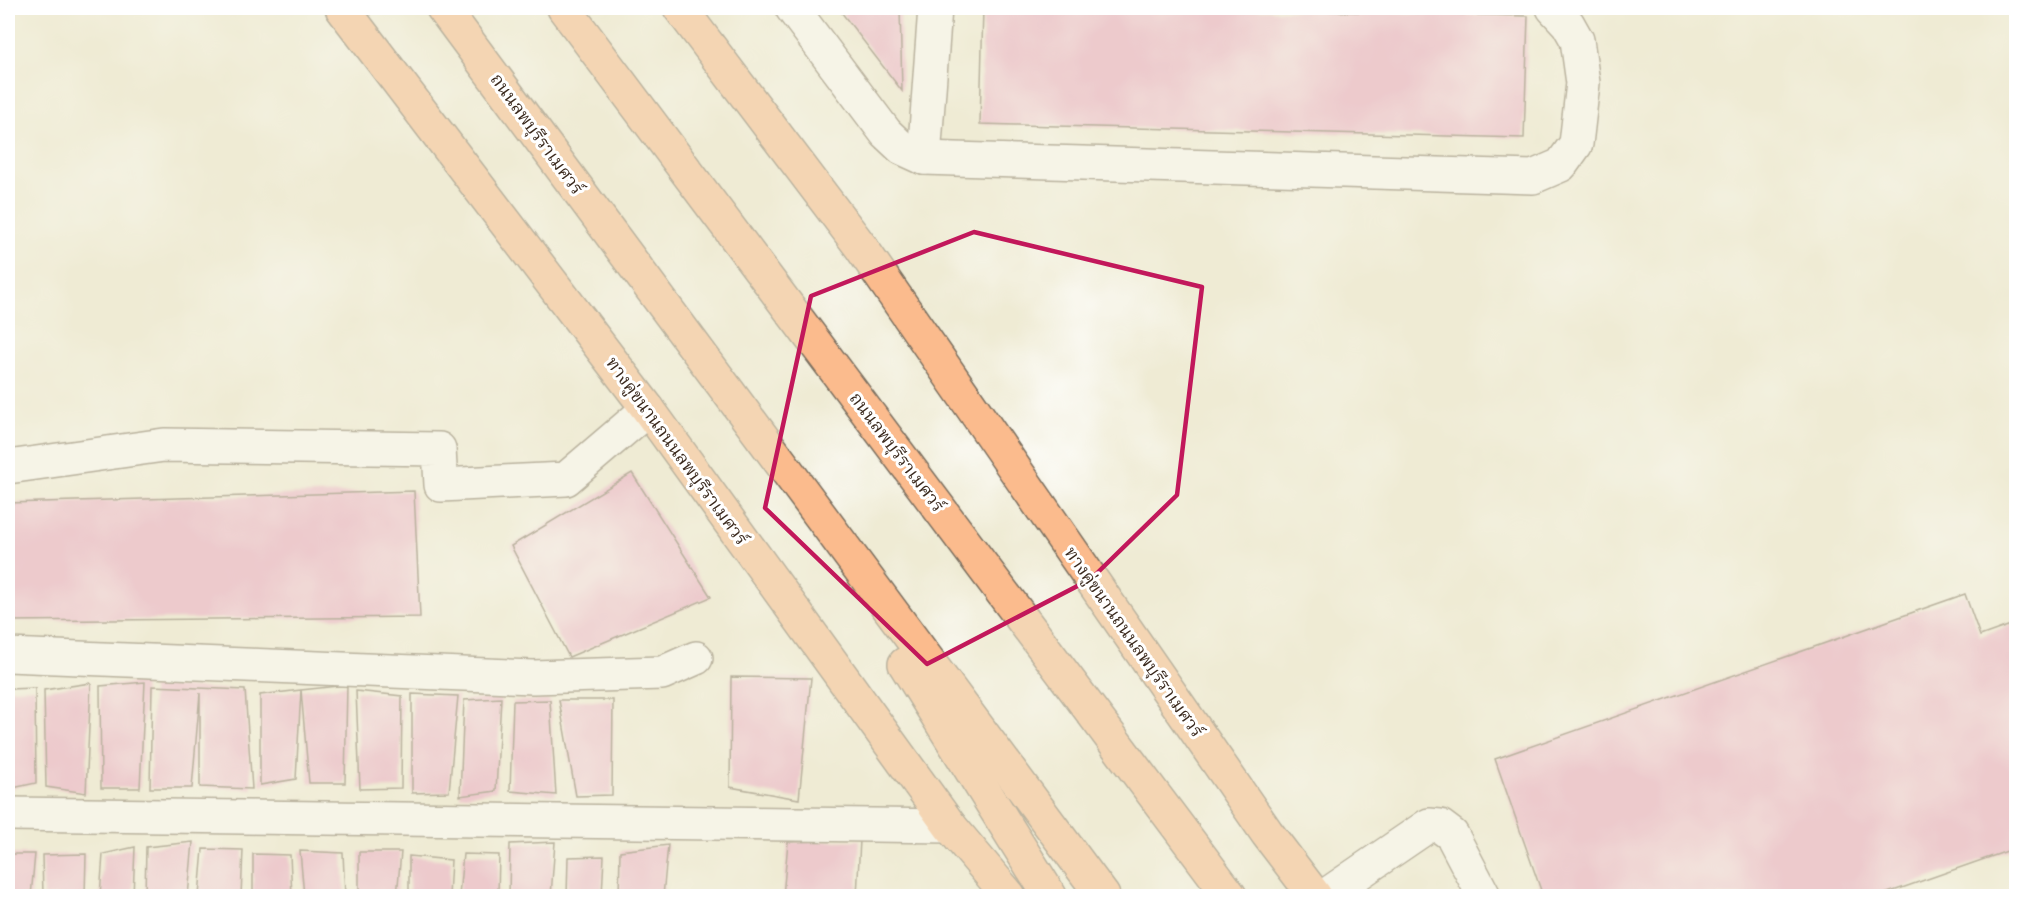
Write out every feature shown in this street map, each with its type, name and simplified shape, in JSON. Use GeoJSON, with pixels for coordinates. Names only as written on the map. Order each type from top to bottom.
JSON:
{"type":"FeatureCollection","features":[{"type":"Feature","properties":{"kind":"main road","name":"ทางคู่ขนานถนนลพบุรีราเมศวร์"},"geometry":{"type":"LineString","coordinates":[[342,8],[648,409],[950,826],[1009,897]]}},
{"type":"Feature","properties":{"kind":"main road","name":"ถนนลพบุรีราเมศวร์"},"geometry":{"type":"LineString","coordinates":[[443,8],[1103,897]]}},
{"type":"Feature","properties":{"kind":"main road","name":"ถนนลพบุรีราเมศวร์"},"geometry":{"type":"LineString","coordinates":[[564,8],[1230,897]]}},
{"type":"Feature","properties":{"kind":"main road","name":"ทางคู่ขนานถนนลพบุรีราเมศวร์"},"geometry":{"type":"LineString","coordinates":[[680,8],[861,247],[1260,823],[1315,897]]}},
{"type":"Feature","properties":{"kind":"main road"},"geometry":{"type":"LineString","coordinates":[[783,467],[1050,897]]}},
{"type":"Feature","properties":{"kind":"street"},"geometry":{"type":"LineString","coordinates":[[792,8],[886,133],[902,148],[924,159],[1533,177],[1561,165],[1576,144],[1583,83],[1577,40],[1568,24],[1553,8]]}},
{"type":"Feature","properties":{"kind":"street"},"geometry":{"type":"LineString","coordinates":[[924,159],[935,8]]}},
{"type":"Feature","properties":{"kind":"street"},"geometry":{"type":"LineString","coordinates":[[8,467],[164,445],[439,448],[441,485],[566,479],[648,409]]}},
{"type":"Feature","properties":{"kind":"street"},"geometry":{"type":"LineString","coordinates":[[8,655],[533,677],[662,673],[696,658]]}},
{"type":"Feature","properties":{"kind":"street"},"geometry":{"type":"LineString","coordinates":[[8,813],[950,826]]}},
{"type":"Feature","properties":{"kind":"street"},"geometry":{"type":"LineString","coordinates":[[1325,897],[1429,825],[1440,826],[1452,835],[1484,897]]}},
{"type":"Feature","properties":{"kind":"highlighted area"},"geometry":{"type":"Polygon","coordinates":[[[974,232],[1202,287],[1177,495],[1091,579],[927,664],[765,508],[811,296],[974,232]]]}},
{"type":"Feature","properties":{"kind":"building"},"geometry":{"type":"Polygon","coordinates":[[[838,8],[900,8],[902,91],[838,8]]]}},
{"type":"Feature","properties":{"kind":"building"},"geometry":{"type":"Polygon","coordinates":[[[983,8],[1189,8],[1528,16],[1524,138],[980,124],[983,8]]]}},
{"type":"Feature","properties":{"kind":"building"},"geometry":{"type":"Polygon","coordinates":[[[632,473],[711,597],[569,657],[511,546],[632,473]]]}},
{"type":"Feature","properties":{"kind":"building"},"geometry":{"type":"Polygon","coordinates":[[[414,491],[420,617],[8,621],[8,503],[414,491]]]}},
{"type":"Feature","properties":{"kind":"building"},"geometry":{"type":"Polygon","coordinates":[[[1965,594],[1980,636],[2016,623],[2016,848],[1879,896],[1543,896],[1495,759],[1965,594]]]}},
{"type":"Feature","properties":{"kind":"building"},"geometry":{"type":"Polygon","coordinates":[[[731,677],[811,678],[799,799],[730,787],[731,677]]]}},
{"type":"Feature","properties":{"kind":"building"},"geometry":{"type":"Polygon","coordinates":[[[145,682],[140,788],[101,788],[100,686],[145,682]]]}},
{"type":"Feature","properties":{"kind":"building"},"geometry":{"type":"Polygon","coordinates":[[[91,683],[86,793],[46,787],[44,690],[91,683]]]}},
{"type":"Feature","properties":{"kind":"building"},"geometry":{"type":"Polygon","coordinates":[[[347,685],[345,783],[309,783],[301,690],[347,685]]]}},
{"type":"Feature","properties":{"kind":"building"},"geometry":{"type":"Polygon","coordinates":[[[152,686],[245,690],[252,789],[200,787],[200,693],[192,788],[150,788],[152,686]]]}},
{"type":"Feature","properties":{"kind":"building"},"geometry":{"type":"Polygon","coordinates":[[[35,688],[36,783],[8,789],[8,689],[35,688]]]}},
{"type":"Feature","properties":{"kind":"building"},"geometry":{"type":"Polygon","coordinates":[[[301,690],[296,779],[260,785],[260,695],[301,690]]]}},
{"type":"Feature","properties":{"kind":"building"},"geometry":{"type":"Polygon","coordinates":[[[356,691],[402,696],[401,788],[360,789],[356,691]]]}},
{"type":"Feature","properties":{"kind":"building"},"geometry":{"type":"Polygon","coordinates":[[[412,694],[458,696],[449,792],[412,793],[412,694]]]}},
{"type":"Feature","properties":{"kind":"building"},"geometry":{"type":"Polygon","coordinates":[[[501,698],[496,791],[460,796],[464,700],[501,698]]]}},
{"type":"Feature","properties":{"kind":"building"},"geometry":{"type":"Polygon","coordinates":[[[550,700],[556,795],[510,791],[513,701],[550,700]]]}},
{"type":"Feature","properties":{"kind":"building"},"geometry":{"type":"Polygon","coordinates":[[[559,700],[613,700],[612,795],[576,796],[559,700]]]}},
{"type":"Feature","properties":{"kind":"building"},"geometry":{"type":"Polygon","coordinates":[[[860,840],[857,896],[783,896],[788,842],[860,840]]]}},
{"type":"Feature","properties":{"kind":"building"},"geometry":{"type":"Polygon","coordinates":[[[193,842],[188,896],[145,896],[146,847],[193,842]]]}},
{"type":"Feature","properties":{"kind":"building"},"geometry":{"type":"Polygon","coordinates":[[[555,842],[551,896],[509,896],[510,844],[555,842]]]}},
{"type":"Feature","properties":{"kind":"building"},"geometry":{"type":"Polygon","coordinates":[[[668,845],[663,896],[619,896],[620,851],[668,845]]]}},
{"type":"Feature","properties":{"kind":"building"},"geometry":{"type":"Polygon","coordinates":[[[135,847],[133,896],[100,896],[103,854],[135,847]]]}},
{"type":"Feature","properties":{"kind":"building"},"geometry":{"type":"Polygon","coordinates":[[[203,849],[243,850],[241,896],[199,896],[203,849]]]}},
{"type":"Feature","properties":{"kind":"building"},"geometry":{"type":"Polygon","coordinates":[[[300,851],[343,853],[345,896],[304,896],[300,851]]]}},
{"type":"Feature","properties":{"kind":"building"},"geometry":{"type":"Polygon","coordinates":[[[359,852],[401,852],[397,896],[359,896],[359,852]]]}},
{"type":"Feature","properties":{"kind":"building"},"geometry":{"type":"Polygon","coordinates":[[[8,854],[35,854],[31,896],[8,896],[8,854]]]}},
{"type":"Feature","properties":{"kind":"building"},"geometry":{"type":"Polygon","coordinates":[[[86,854],[85,896],[43,896],[42,855],[86,854]]]}},
{"type":"Feature","properties":{"kind":"building"},"geometry":{"type":"Polygon","coordinates":[[[253,854],[290,855],[292,896],[253,896],[253,854]]]}},
{"type":"Feature","properties":{"kind":"building"},"geometry":{"type":"Polygon","coordinates":[[[463,854],[499,855],[498,896],[459,896],[463,854]]]}},
{"type":"Feature","properties":{"kind":"building"},"geometry":{"type":"Polygon","coordinates":[[[409,856],[451,860],[449,896],[409,896],[409,856]]]}},
{"type":"Feature","properties":{"kind":"building"},"geometry":{"type":"Polygon","coordinates":[[[604,856],[602,896],[567,896],[568,857],[604,856]]]}}]}
